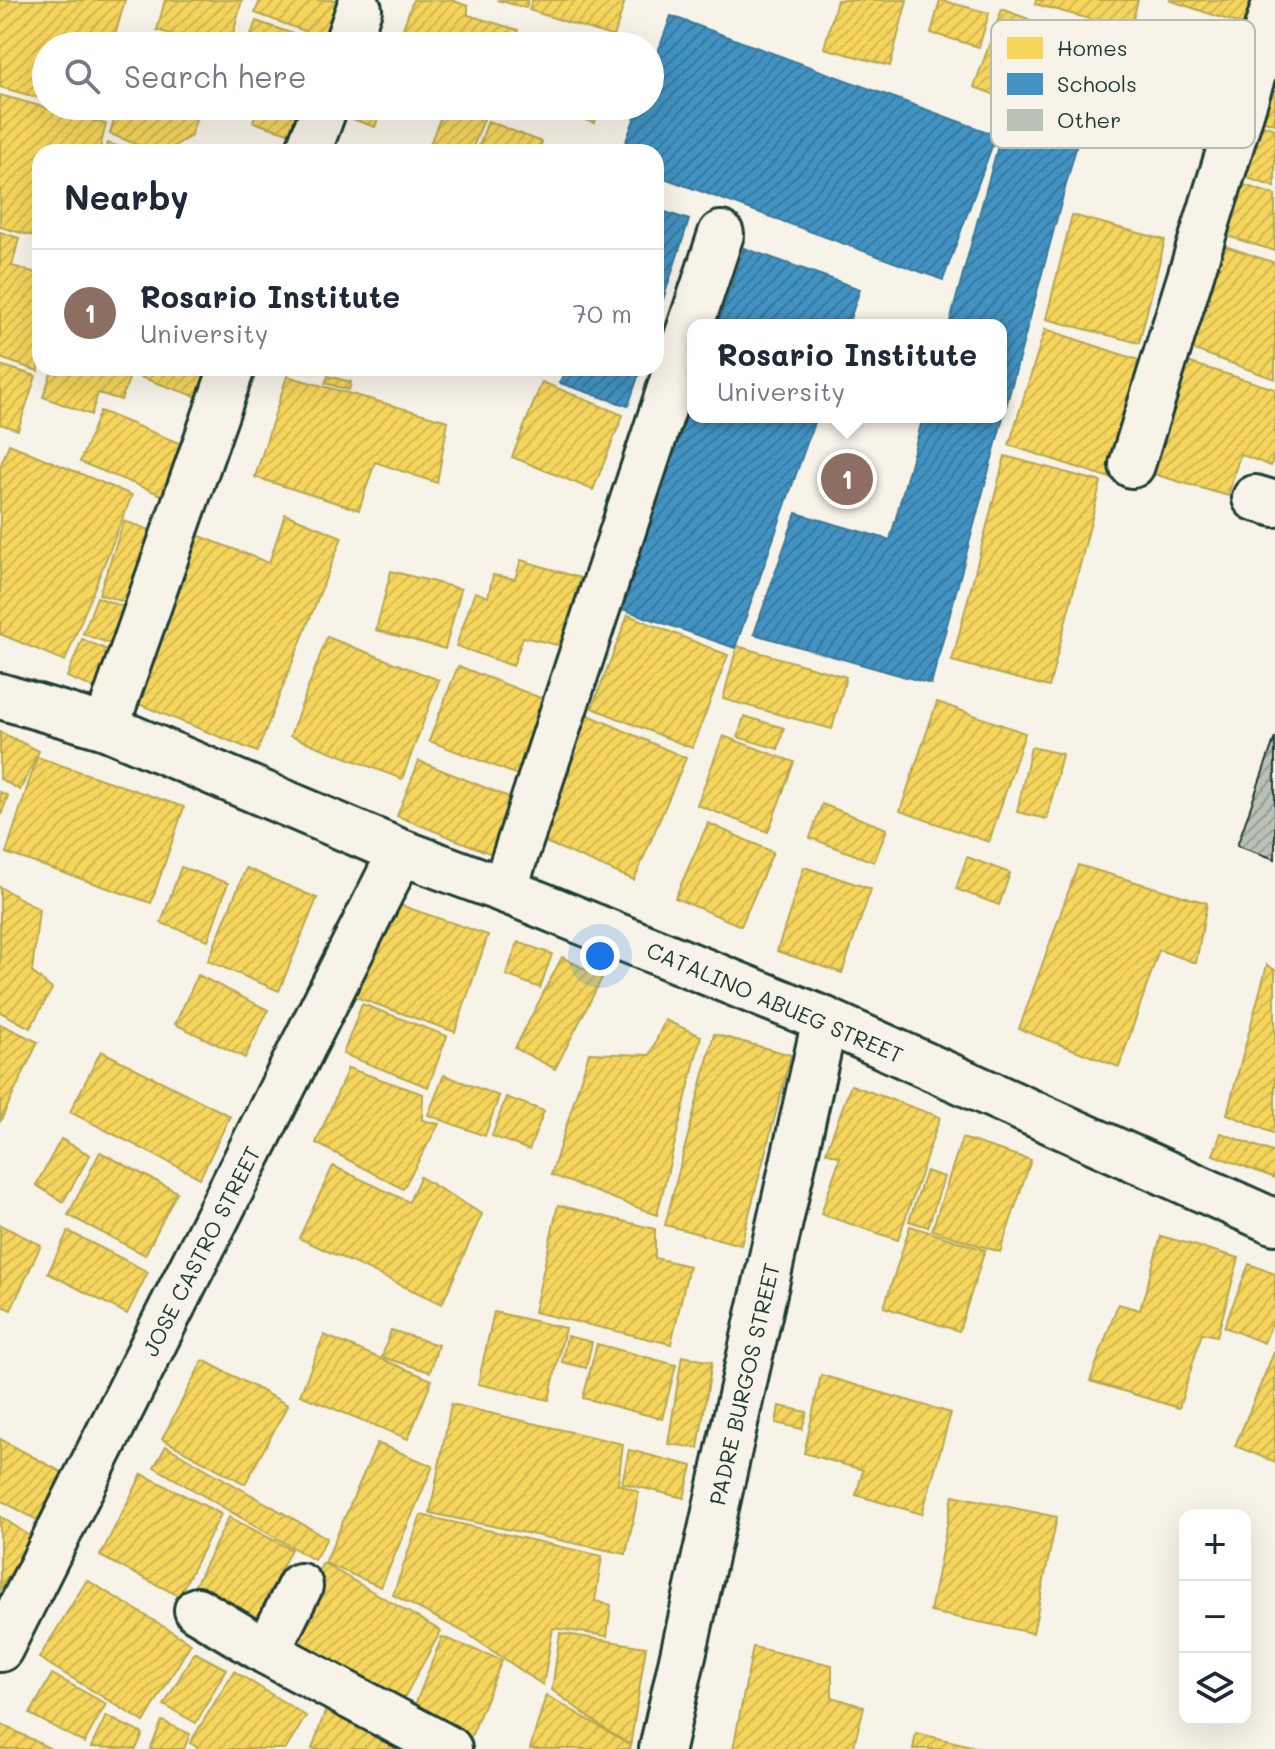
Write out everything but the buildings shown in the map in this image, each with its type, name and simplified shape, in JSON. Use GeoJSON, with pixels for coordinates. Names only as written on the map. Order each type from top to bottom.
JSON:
{"type":"FeatureCollection","features":[{"type":"Feature","properties":{"kind":"street"},"geometry":{"type":"LineString","coordinates":[[1255,68],[1275,3]]}},
{"type":"Feature","properties":{"kind":"street"},"geometry":{"type":"LineString","coordinates":[[311,144],[320,120]]}},
{"type":"Feature","properties":{"kind":"street"},"geometry":{"type":"LineString","coordinates":[[1132,465],[1230,148]]}},
{"type":"Feature","properties":{"kind":"street"},"geometry":{"type":"LineString","coordinates":[[693,319],[721,234]]}},
{"type":"Feature","properties":{"kind":"street"},"geometry":{"type":"LineString","coordinates":[[504,890],[687,337]]}},
{"type":"Feature","properties":{"kind":"street"},"geometry":{"type":"LineString","coordinates":[[106,727],[229,376]]}},
{"type":"Feature","properties":{"kind":"street","name":"CATALINO ABUEG STREET"},"geometry":{"type":"LineString","coordinates":[[0,696],[106,727],[401,852],[504,890],[825,1020],[1275,1222]]}},
{"type":"Feature","properties":{"kind":"street","name":"JOSE CASTRO STREET"},"geometry":{"type":"LineString","coordinates":[[0,1649],[401,852]]}},
{"type":"Feature","properties":{"kind":"street","name":"PADRE BURGOS STREET"},"geometry":{"type":"LineString","coordinates":[[662,1749],[825,1020]]}},
{"type":"Feature","properties":{"kind":"street"},"geometry":{"type":"LineString","coordinates":[[267,1652],[300,1586]]}},
{"type":"Feature","properties":{"kind":"street"},"geometry":{"type":"LineString","coordinates":[[197,1610],[267,1652],[449,1749]]}},
{"type":"Feature","properties":{"kind":"place","name":"Rosario Institute"},"geometry":{"type":"Point","coordinates":[847,479]}}]}
